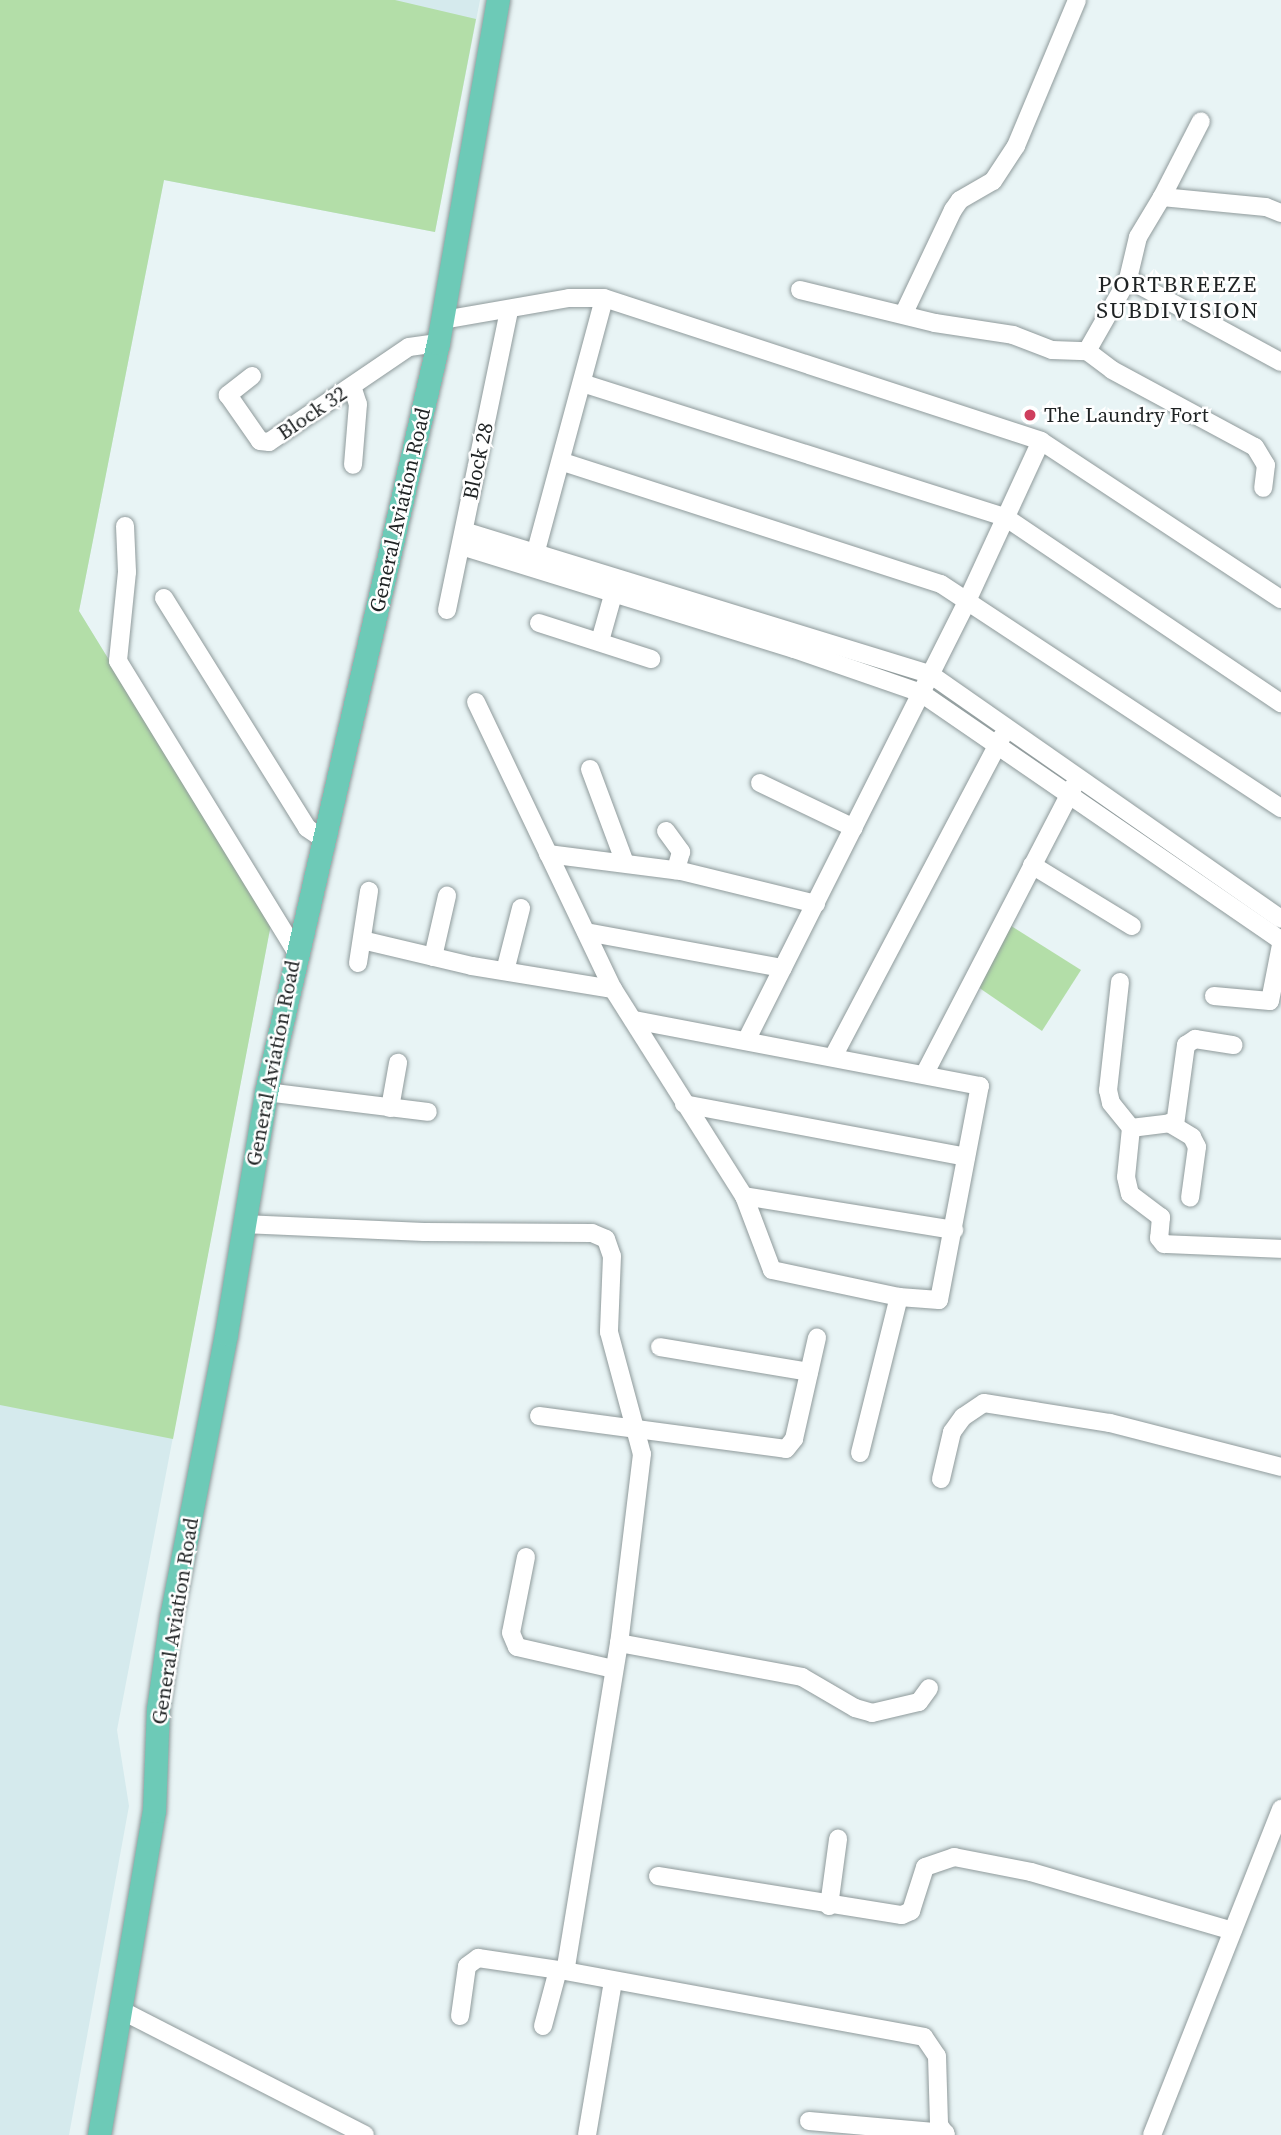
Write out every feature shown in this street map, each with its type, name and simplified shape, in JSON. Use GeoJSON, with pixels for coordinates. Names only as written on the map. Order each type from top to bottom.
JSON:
{"type":"FeatureCollection","features":[{"type":"Feature","properties":{"kind":"main road","name":"General Aviation Road"},"geometry":{"type":"LineString","coordinates":[[99,2135],[154,1811],[158,1709],[171,1617],[266,1092],[295,950],[324,840],[443,320],[498,0]]}},
{"type":"Feature","properties":{"kind":"street"},"geometry":{"type":"LineString","coordinates":[[904,313],[953,210],[961,200],[993,181],[1016,146],[1077,0]]}},
{"type":"Feature","properties":{"kind":"street"},"geometry":{"type":"LineString","coordinates":[[1087,351],[1128,279],[1138,237],[1201,121]]}},
{"type":"Feature","properties":{"kind":"street"},"geometry":{"type":"LineString","coordinates":[[1162,197],[1266,207],[1281,214]]}},
{"type":"Feature","properties":{"kind":"street"},"geometry":{"type":"LineString","coordinates":[[1128,279],[1281,362]]}},
{"type":"Feature","properties":{"kind":"street"},"geometry":{"type":"LineString","coordinates":[[800,290],[904,313],[935,323],[1013,335],[1052,351],[1087,351],[1105,366],[1255,447],[1266,465],[1263,488]]}},
{"type":"Feature","properties":{"kind":"street"},"geometry":{"type":"LineString","coordinates":[[443,320],[569,299],[604,298],[1041,441],[1281,599]]}},
{"type":"Feature","properties":{"kind":"street"},"geometry":{"type":"LineString","coordinates":[[531,568],[563,462],[604,298]]}},
{"type":"Feature","properties":{"kind":"street","name":"Block 28"},"geometry":{"type":"LineString","coordinates":[[447,610],[509,311]]}},
{"type":"Feature","properties":{"kind":"street","name":"Block 32"},"geometry":{"type":"LineString","coordinates":[[252,376],[228,395],[260,441],[269,442],[410,346],[438,343]]}},
{"type":"Feature","properties":{"kind":"street"},"geometry":{"type":"LineString","coordinates":[[582,383],[1005,517],[1281,703]]}},
{"type":"Feature","properties":{"kind":"street"},"geometry":{"type":"LineString","coordinates":[[352,386],[358,404],[353,465]]}},
{"type":"Feature","properties":{"kind":"street"},"geometry":{"type":"LineString","coordinates":[[747,1039],[967,601],[1041,441]]}},
{"type":"Feature","properties":{"kind":"street"},"geometry":{"type":"LineString","coordinates":[[563,462],[942,584],[1281,808]]}},
{"type":"Feature","properties":{"kind":"street"},"geometry":{"type":"LineString","coordinates":[[125,527],[127,572],[118,661],[295,950]]}},
{"type":"Feature","properties":{"kind":"street"},"geometry":{"type":"LineString","coordinates":[[462,538],[536,550],[616,583],[752,626],[794,649],[921,693],[996,746],[1073,787],[1281,919]]}},
{"type":"Feature","properties":{"kind":"street"},"geometry":{"type":"LineString","coordinates":[[462,538],[531,568],[616,583]]}},
{"type":"Feature","properties":{"kind":"street"},"geometry":{"type":"LineString","coordinates":[[600,640],[616,583]]}},
{"type":"Feature","properties":{"kind":"street"},"geometry":{"type":"LineString","coordinates":[[164,598],[307,828],[324,840]]}},
{"type":"Feature","properties":{"kind":"street"},"geometry":{"type":"LineString","coordinates":[[539,623],[600,640],[651,659]]}},
{"type":"Feature","properties":{"kind":"street"},"geometry":{"type":"LineString","coordinates":[[752,626],[799,630],[930,674],[1007,728],[1073,787],[1281,942],[1270,1001],[1213,996]]}},
{"type":"Feature","properties":{"kind":"street"},"geometry":{"type":"LineString","coordinates":[[794,649],[799,630]]}},
{"type":"Feature","properties":{"kind":"street"},"geometry":{"type":"LineString","coordinates":[[476,702],[613,989],[744,1196],[772,1270],[899,1297],[939,1300],[980,1086],[747,1039],[633,1020]]}},
{"type":"Feature","properties":{"kind":"street"},"geometry":{"type":"LineString","coordinates":[[833,1057],[1007,728]]}},
{"type":"Feature","properties":{"kind":"street"},"geometry":{"type":"LineString","coordinates":[[590,769],[625,863]]}},
{"type":"Feature","properties":{"kind":"street"},"geometry":{"type":"LineString","coordinates":[[760,783],[854,828]]}},
{"type":"Feature","properties":{"kind":"street"},"geometry":{"type":"LineString","coordinates":[[925,1073],[1073,787]]}},
{"type":"Feature","properties":{"kind":"street"},"geometry":{"type":"LineString","coordinates":[[666,831],[681,852],[676,870]]}},
{"type":"Feature","properties":{"kind":"street"},"geometry":{"type":"LineString","coordinates":[[548,854],[676,870],[816,904]]}},
{"type":"Feature","properties":{"kind":"street"},"geometry":{"type":"LineString","coordinates":[[1032,864],[1132,926]]}},
{"type":"Feature","properties":{"kind":"street"},"geometry":{"type":"LineString","coordinates":[[358,963],[369,891]]}},
{"type":"Feature","properties":{"kind":"street"},"geometry":{"type":"LineString","coordinates":[[433,957],[447,896]]}},
{"type":"Feature","properties":{"kind":"street"},"geometry":{"type":"LineString","coordinates":[[505,971],[521,908]]}},
{"type":"Feature","properties":{"kind":"street"},"geometry":{"type":"LineString","coordinates":[[586,932],[783,968]]}},
{"type":"Feature","properties":{"kind":"street"},"geometry":{"type":"LineString","coordinates":[[362,940],[433,957],[613,989]]}},
{"type":"Feature","properties":{"kind":"street"},"geometry":{"type":"LineString","coordinates":[[1120,982],[1108,1090],[1111,1103],[1131,1128],[1126,1177],[1130,1194],[1161,1217],[1159,1238],[1164,1244],[1281,1250]]}},
{"type":"Feature","properties":{"kind":"street"},"geometry":{"type":"LineString","coordinates":[[1175,1125],[1186,1045],[1195,1039],[1234,1045]]}},
{"type":"Feature","properties":{"kind":"street"},"geometry":{"type":"LineString","coordinates":[[390,1108],[398,1063]]}},
{"type":"Feature","properties":{"kind":"street"},"geometry":{"type":"LineString","coordinates":[[266,1092],[428,1112]]}},
{"type":"Feature","properties":{"kind":"street"},"geometry":{"type":"LineString","coordinates":[[684,1104],[966,1157]]}},
{"type":"Feature","properties":{"kind":"street"},"geometry":{"type":"LineString","coordinates":[[1131,1128],[1154,1123],[1175,1125],[1188,1132],[1197,1147],[1190,1198]]}},
{"type":"Feature","properties":{"kind":"street"},"geometry":{"type":"LineString","coordinates":[[744,1196],[954,1230]]}},
{"type":"Feature","properties":{"kind":"street"},"geometry":{"type":"LineString","coordinates":[[243,1224],[424,1232],[592,1233],[606,1239],[612,1256],[607,1319],[642,1454],[619,1643],[561,1970],[543,2026]]}},
{"type":"Feature","properties":{"kind":"street"},"geometry":{"type":"LineString","coordinates":[[860,1453],[899,1297]]}},
{"type":"Feature","properties":{"kind":"street"},"geometry":{"type":"LineString","coordinates":[[539,1416],[637,1432],[786,1449],[793,1439],[817,1338]]}},
{"type":"Feature","properties":{"kind":"street"},"geometry":{"type":"LineString","coordinates":[[660,1348],[809,1372]]}},
{"type":"Feature","properties":{"kind":"street"},"geometry":{"type":"LineString","coordinates":[[941,1479],[951,1432],[963,1417],[984,1403],[1110,1423],[1281,1467]]}},
{"type":"Feature","properties":{"kind":"street"},"geometry":{"type":"LineString","coordinates":[[526,1557],[510,1633],[517,1647],[614,1669]]}},
{"type":"Feature","properties":{"kind":"street"},"geometry":{"type":"LineString","coordinates":[[619,1643],[802,1676],[833,1697],[872,1713],[919,1702],[929,1688]]}},
{"type":"Feature","properties":{"kind":"street"},"geometry":{"type":"LineString","coordinates":[[1152,2135],[1281,1809]]}},
{"type":"Feature","properties":{"kind":"street"},"geometry":{"type":"LineString","coordinates":[[829,1906],[838,1839]]}},
{"type":"Feature","properties":{"kind":"street"},"geometry":{"type":"LineString","coordinates":[[658,1876],[902,1916],[911,1910],[925,1867],[954,1857],[1031,1872],[1234,1931]]}},
{"type":"Feature","properties":{"kind":"street"},"geometry":{"type":"LineString","coordinates":[[460,2016],[467,1966],[473,1960],[561,1970],[613,1982],[924,2037],[937,2056],[939,2125],[946,2134]]}},
{"type":"Feature","properties":{"kind":"street"},"geometry":{"type":"LineString","coordinates":[[587,2135],[613,1982]]}},
{"type":"Feature","properties":{"kind":"street"},"geometry":{"type":"LineString","coordinates":[[121,2010],[365,2135]]}},
{"type":"Feature","properties":{"kind":"street"},"geometry":{"type":"LineString","coordinates":[[809,2121],[946,2134]]}},
{"type":"Feature","properties":{"kind":"shaded area"},"geometry":{"type":"Polygon","coordinates":[[[0,0],[480,0],[435,232],[164,180],[79,611],[271,924],[117,1730],[129,1806],[69,2135],[0,2135],[0,0]]]}},
{"type":"Feature","properties":{"kind":"green space"},"geometry":{"type":"Polygon","coordinates":[[[0,0],[395,0],[476,19],[435,232],[164,180],[79,611],[271,924],[173,1439],[0,1405],[0,0]]]}},
{"type":"Feature","properties":{"kind":"green space"},"geometry":{"type":"Polygon","coordinates":[[[1008,924],[1081,970],[1042,1031],[978,987],[1008,924]]]}},
{"type":"Feature","properties":{"kind":"place","name":"The Laundry Fort"},"geometry":{"type":"Point","coordinates":[1030,415]}},
{"type":"Feature","properties":{"kind":"district","name":"PORTBREEZE SUBDIVISION"},"geometry":{"type":"Point","coordinates":[1178,297]}}]}
